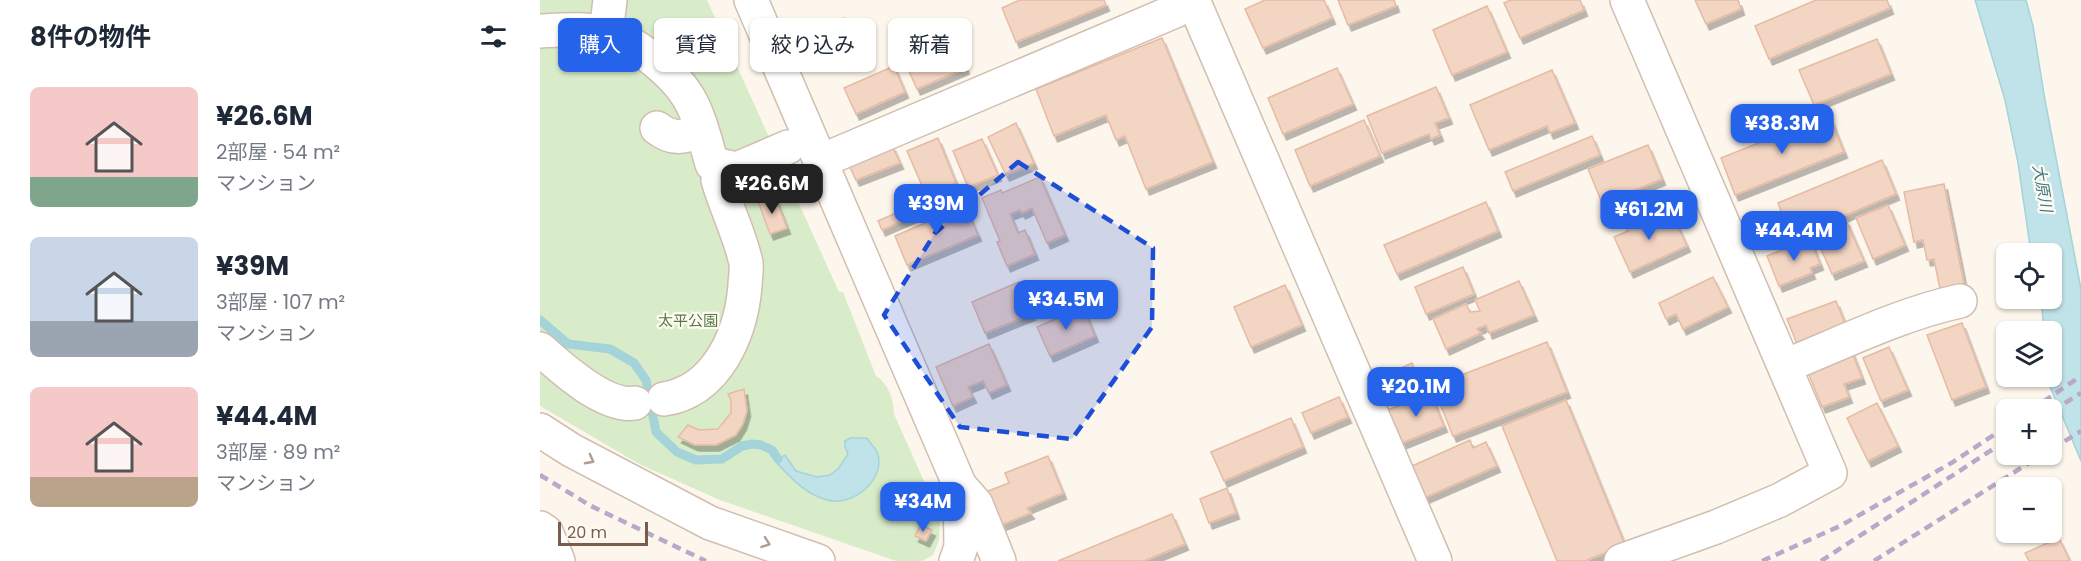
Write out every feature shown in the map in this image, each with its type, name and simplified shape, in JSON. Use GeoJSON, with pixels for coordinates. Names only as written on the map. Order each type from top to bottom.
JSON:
{"type":"FeatureCollection","features":[{"type":"Feature","properties":{"kind":"street"},"geometry":{"type":"LineString","coordinates":[[608,18],[610,0]]}},
{"type":"Feature","properties":{"kind":"street"},"geometry":{"type":"LineString","coordinates":[[751,0],[960,486],[976,504],[999,561]]}},
{"type":"Feature","properties":{"kind":"street"},"geometry":{"type":"LineString","coordinates":[[821,161],[1174,11],[1193,0],[1435,561]]}},
{"type":"Feature","properties":{"kind":"street"},"geometry":{"type":"LineString","coordinates":[[1621,561],[1716,527],[1780,500],[1830,473],[1627,0]]}},
{"type":"Feature","properties":{"kind":"street"},"geometry":{"type":"LineString","coordinates":[[540,30],[558,30]]}},
{"type":"Feature","properties":{"kind":"street"},"geometry":{"type":"LineString","coordinates":[[642,51],[673,79],[691,102],[712,164],[737,169]]}},
{"type":"Feature","properties":{"kind":"street"},"geometry":{"type":"LineString","coordinates":[[657,128],[664,134],[679,138],[701,130]]}},
{"type":"Feature","properties":{"kind":"street"},"geometry":{"type":"LineString","coordinates":[[540,349],[591,390],[628,404],[680,397],[706,381],[733,342],[743,307],[746,265],[718,180],[737,169],[788,147]]}},
{"type":"Feature","properties":{"kind":"street"},"geometry":{"type":"LineString","coordinates":[[1785,366],[1900,320],[1960,301]]}},
{"type":"Feature","properties":{"kind":"street"},"geometry":{"type":"LineString","coordinates":[[540,430],[571,450],[710,523],[818,561]]}},
{"type":"Feature","properties":{"kind":"street"},"geometry":{"type":"LineString","coordinates":[[956,561],[962,547],[960,486]]}},
{"type":"Feature","properties":{"kind":"street"},"geometry":{"type":"LineString","coordinates":[[540,528],[546,532],[558,561]]}},
{"type":"Feature","properties":{"kind":"highlighted area"},"geometry":{"type":"Polygon","coordinates":[[[1018,162],[1153,248],[1152,327],[1072,439],[960,427],[884,315],[935,233],[1018,162]]]}},
{"type":"Feature","properties":{"kind":"green space","name":"太平公園"},"geometry":{"type":"Polygon","coordinates":[[[540,0],[707,0],[715,18],[654,18],[654,72],[738,72],[738,69],[839,292],[843,292],[876,376],[890,392],[894,414],[940,517],[939,540],[933,555],[922,561],[896,561],[720,500],[641,465],[540,406],[540,0]]]}},
{"type":"Feature","properties":{"kind":"water","name":"大原川"},"geometry":{"type":"Polygon","coordinates":[[[1975,0],[2026,0],[2033,26],[2081,289],[2081,461],[2062,415],[2062,399],[2055,399],[2050,387],[2062,387],[2062,321],[2043,321],[2042,309],[2062,309],[2062,243],[2030,243],[2018,163],[2005,100],[1975,0]]]}},
{"type":"Feature","properties":{"kind":"water"},"geometry":{"type":"Polygon","coordinates":[[[850,438],[867,438],[878,454],[879,464],[872,482],[856,496],[846,500],[827,500],[812,494],[798,484],[775,461],[785,455],[796,471],[817,477],[830,475],[839,468],[848,454],[845,441],[850,438]]]}},
{"type":"Feature","properties":{"kind":"building"},"geometry":{"type":"Polygon","coordinates":[[[1020,0],[1104,0],[1106,5],[1016,42],[1002,8],[1020,0]]]}},
{"type":"Feature","properties":{"kind":"building"},"geometry":{"type":"Polygon","coordinates":[[[1265,0],[1324,0],[1332,18],[1263,48],[1245,9],[1265,0]]]}},
{"type":"Feature","properties":{"kind":"building"},"geometry":{"type":"Polygon","coordinates":[[[1338,0],[1394,0],[1396,6],[1348,25],[1338,0]]]}},
{"type":"Feature","properties":{"kind":"building"},"geometry":{"type":"Polygon","coordinates":[[[1511,0],[1580,0],[1584,10],[1520,38],[1504,3],[1511,0]]]}},
{"type":"Feature","properties":{"kind":"building"},"geometry":{"type":"Polygon","coordinates":[[[1695,0],[1738,0],[1741,9],[1706,24],[1695,0]]]}},
{"type":"Feature","properties":{"kind":"building"},"geometry":{"type":"Polygon","coordinates":[[[1816,0],[1887,0],[1890,8],[1769,59],[1755,26],[1816,0]]]}},
{"type":"Feature","properties":{"kind":"building"},"geometry":{"type":"Polygon","coordinates":[[[1487,6],[1507,52],[1452,75],[1433,30],[1487,6]]]}},
{"type":"Feature","properties":{"kind":"building"},"geometry":{"type":"Polygon","coordinates":[[[1162,38],[1213,162],[1146,189],[1125,136],[1116,140],[1106,115],[1054,136],[1036,89],[1162,38]]]}},
{"type":"Feature","properties":{"kind":"building"},"geometry":{"type":"Polygon","coordinates":[[[1877,39],[1891,74],[1814,105],[1799,70],[1877,39]]]}},
{"type":"Feature","properties":{"kind":"building"},"geometry":{"type":"Polygon","coordinates":[[[1337,68],[1353,104],[1283,134],[1268,98],[1337,68]]]}},
{"type":"Feature","properties":{"kind":"building"},"geometry":{"type":"Polygon","coordinates":[[[888,69],[888,72],[897,72],[905,92],[856,114],[844,88],[888,69]]]}},
{"type":"Feature","properties":{"kind":"building"},"geometry":{"type":"Polygon","coordinates":[[[1552,70],[1575,123],[1550,133],[1547,126],[1489,150],[1470,105],[1552,70]]]}},
{"type":"Feature","properties":{"kind":"building"},"geometry":{"type":"Polygon","coordinates":[[[909,72],[957,72],[917,89],[909,72]]]}},
{"type":"Feature","properties":{"kind":"building"},"geometry":{"type":"Polygon","coordinates":[[[1436,87],[1449,118],[1435,123],[1440,135],[1431,139],[1429,134],[1382,153],[1367,116],[1436,87]]]}},
{"type":"Feature","properties":{"kind":"building"},"geometry":{"type":"Polygon","coordinates":[[[1829,115],[1844,152],[1735,195],[1721,158],[1829,115]]]}},
{"type":"Feature","properties":{"kind":"building"},"geometry":{"type":"Polygon","coordinates":[[[1364,120],[1380,156],[1310,186],[1295,150],[1364,120]]]}},
{"type":"Feature","properties":{"kind":"building"},"geometry":{"type":"Polygon","coordinates":[[[1016,123],[1034,163],[1006,175],[988,137],[1016,123]]]}},
{"type":"Feature","properties":{"kind":"building"},"geometry":{"type":"Polygon","coordinates":[[[1592,136],[1600,155],[1513,191],[1505,172],[1592,136]]]}},
{"type":"Feature","properties":{"kind":"building"},"geometry":{"type":"Polygon","coordinates":[[[938,138],[956,183],[926,195],[907,151],[938,138]]]}},
{"type":"Feature","properties":{"kind":"building"},"geometry":{"type":"Polygon","coordinates":[[[982,139],[998,175],[968,187],[953,151],[982,139]]]}},
{"type":"Feature","properties":{"kind":"building"},"geometry":{"type":"Polygon","coordinates":[[[892,145],[900,163],[856,180],[848,163],[892,145]]]}},
{"type":"Feature","properties":{"kind":"building"},"geometry":{"type":"Polygon","coordinates":[[[1648,145],[1662,179],[1631,192],[1634,198],[1605,210],[1588,169],[1648,145]]]}},
{"type":"Feature","properties":{"kind":"building"},"geometry":{"type":"Polygon","coordinates":[[[1882,160],[1896,194],[1820,226],[1816,218],[1788,229],[1778,203],[1882,160]]]}},
{"type":"Feature","properties":{"kind":"building"},"geometry":{"type":"Polygon","coordinates":[[[1040,177],[1065,235],[1047,243],[1032,208],[1022,213],[1020,210],[1010,214],[1018,233],[1025,230],[1035,254],[1007,266],[997,242],[1000,241],[982,198],[1001,190],[1002,193],[1040,177]]]}},
{"type":"Feature","properties":{"kind":"building"},"geometry":{"type":"Polygon","coordinates":[[[1944,184],[1965,289],[1941,294],[1934,259],[1927,260],[1923,240],[1914,242],[1904,192],[1944,184]]]}},
{"type":"Feature","properties":{"kind":"building"},"geometry":{"type":"Polygon","coordinates":[[[774,195],[787,228],[770,234],[758,201],[774,195]]]}},
{"type":"Feature","properties":{"kind":"building"},"geometry":{"type":"Polygon","coordinates":[[[921,202],[925,211],[882,230],[878,221],[921,202]]]}},
{"type":"Feature","properties":{"kind":"building"},"geometry":{"type":"Polygon","coordinates":[[[1486,202],[1498,231],[1397,274],[1384,245],[1486,202]]]}},
{"type":"Feature","properties":{"kind":"building"},"geometry":{"type":"Polygon","coordinates":[[[1888,205],[1905,245],[1873,259],[1856,218],[1888,205]]]}},
{"type":"Feature","properties":{"kind":"building"},"geometry":{"type":"Polygon","coordinates":[[[965,206],[978,235],[907,265],[895,236],[965,206]]]}},
{"type":"Feature","properties":{"kind":"building"},"geometry":{"type":"Polygon","coordinates":[[[1650,212],[1654,221],[1667,215],[1671,224],[1676,222],[1687,246],[1630,272],[1614,237],[1628,231],[1625,224],[1650,212]]]}},
{"type":"Feature","properties":{"kind":"building"},"geometry":{"type":"Polygon","coordinates":[[[1846,220],[1864,261],[1832,274],[1814,233],[1846,220]]]}},
{"type":"Feature","properties":{"kind":"building"},"geometry":{"type":"Polygon","coordinates":[[[1810,239],[1820,264],[1810,268],[1812,273],[1779,286],[1767,256],[1810,239]]]}},
{"type":"Feature","properties":{"kind":"building"},"geometry":{"type":"Polygon","coordinates":[[[1463,267],[1474,294],[1426,314],[1415,287],[1463,267]]]}},
{"type":"Feature","properties":{"kind":"building"},"geometry":{"type":"Polygon","coordinates":[[[1713,277],[1728,307],[1683,329],[1676,314],[1666,319],[1659,303],[1713,277]]]}},
{"type":"Feature","properties":{"kind":"building"},"geometry":{"type":"Polygon","coordinates":[[[1519,281],[1534,315],[1489,333],[1486,325],[1477,329],[1481,333],[1446,349],[1433,319],[1466,304],[1470,312],[1480,311],[1475,300],[1519,281]]]}},
{"type":"Feature","properties":{"kind":"building"},"geometry":{"type":"Polygon","coordinates":[[[1019,282],[1032,314],[985,333],[972,302],[1019,282]]]}},
{"type":"Feature","properties":{"kind":"building"},"geometry":{"type":"Polygon","coordinates":[[[1285,285],[1302,325],[1251,347],[1234,307],[1285,285]]]}},
{"type":"Feature","properties":{"kind":"building"},"geometry":{"type":"Polygon","coordinates":[[[1836,301],[1846,326],[1797,344],[1787,319],[1836,301]]]}},
{"type":"Feature","properties":{"kind":"building"},"geometry":{"type":"Polygon","coordinates":[[[1083,307],[1095,336],[1050,356],[1037,327],[1083,307]]]}},
{"type":"Feature","properties":{"kind":"building"},"geometry":{"type":"Polygon","coordinates":[[[1962,323],[1986,387],[1952,400],[1927,335],[1962,323]]]}},
{"type":"Feature","properties":{"kind":"building"},"geometry":{"type":"Polygon","coordinates":[[[1547,342],[1567,392],[1453,436],[1433,386],[1547,342]]]}},
{"type":"Feature","properties":{"kind":"building"},"geometry":{"type":"Polygon","coordinates":[[[989,344],[1007,385],[989,393],[983,381],[968,387],[973,397],[953,406],[936,367],[989,344]]]}},
{"type":"Feature","properties":{"kind":"building"},"geometry":{"type":"Polygon","coordinates":[[[1850,347],[1862,378],[1844,384],[1849,397],[1822,407],[1808,372],[1850,347]]]}},
{"type":"Feature","properties":{"kind":"building"},"geometry":{"type":"Polygon","coordinates":[[[1889,347],[1908,390],[1881,401],[1863,358],[1889,347]]]}},
{"type":"Feature","properties":{"kind":"building"},"geometry":{"type":"Polygon","coordinates":[[[1412,363],[1420,381],[1381,398],[1372,377],[1385,371],[1386,375],[1412,363]]]}},
{"type":"Feature","properties":{"kind":"building"},"geometry":{"type":"Polygon","coordinates":[[[744,389],[747,411],[736,435],[716,445],[695,445],[678,437],[688,425],[699,430],[718,429],[731,413],[731,400],[728,394],[744,389]]]}},
{"type":"Feature","properties":{"kind":"building"},"geometry":{"type":"Polygon","coordinates":[[[1430,393],[1444,426],[1402,443],[1388,410],[1430,393]]]}},
{"type":"Feature","properties":{"kind":"building"},"geometry":{"type":"Polygon","coordinates":[[[1339,397],[1348,417],[1311,433],[1302,413],[1339,397]]]}},
{"type":"Feature","properties":{"kind":"building"},"geometry":{"type":"Polygon","coordinates":[[[1566,400],[1625,545],[1585,561],[1557,561],[1502,426],[1566,400]]]}},
{"type":"Feature","properties":{"kind":"building"},"geometry":{"type":"Polygon","coordinates":[[[1877,403],[1898,446],[1868,461],[1847,418],[1877,403]]]}},
{"type":"Feature","properties":{"kind":"building"},"geometry":{"type":"Polygon","coordinates":[[[1291,418],[1303,447],[1224,481],[1211,452],[1291,418]]]}},
{"type":"Feature","properties":{"kind":"building"},"geometry":{"type":"Polygon","coordinates":[[[1470,440],[1473,448],[1486,442],[1497,466],[1424,498],[1410,467],[1470,440]]]}},
{"type":"Feature","properties":{"kind":"building"},"geometry":{"type":"Polygon","coordinates":[[[1048,456],[1063,493],[1027,508],[1031,513],[996,527],[983,493],[1009,483],[1005,473],[1048,456]]]}},
{"type":"Feature","properties":{"kind":"building"},"geometry":{"type":"Polygon","coordinates":[[[1227,488],[1236,513],[1209,523],[1200,499],[1227,488]]]}},
{"type":"Feature","properties":{"kind":"building"},"geometry":{"type":"Polygon","coordinates":[[[1172,514],[1185,544],[1144,561],[1058,561],[1172,514]]]}},
{"type":"Feature","properties":{"kind":"building"},"geometry":{"type":"Polygon","coordinates":[[[921,525],[932,530],[926,541],[915,536],[921,525]]]}},
{"type":"Feature","properties":{"kind":"building"},"geometry":{"type":"Polygon","coordinates":[[[2048,543],[2061,543],[2070,561],[2029,561],[2025,553],[2048,543]]]}},
{"type":"Feature","properties":{"kind":"waterway"},"geometry":{"type":"LineString","coordinates":[[540,320],[568,344],[610,349],[634,363],[646,380],[656,432],[677,452],[696,460],[722,459],[742,446],[752,444],[772,450],[778,459]]}},
{"type":"Feature","properties":{"kind":"railway"},"geometry":{"type":"LineString","coordinates":[[2047,399],[2081,376]]}},
{"type":"Feature","properties":{"kind":"railway"},"geometry":{"type":"LineString","coordinates":[[2062,405],[2081,393]]}},
{"type":"Feature","properties":{"kind":"railway"},"geometry":{"type":"LineString","coordinates":[[2062,443],[2081,431]]}},
{"type":"Feature","properties":{"kind":"railway"},"geometry":{"type":"LineString","coordinates":[[1762,561],[1840,526],[1953,462],[1996,433]]}},
{"type":"Feature","properties":{"kind":"railway"},"geometry":{"type":"LineString","coordinates":[[1821,561],[1996,447]]}},
{"type":"Feature","properties":{"kind":"railway"},"geometry":{"type":"LineString","coordinates":[[1874,561],[2026,465]]}},
{"type":"Feature","properties":{"kind":"railway"},"geometry":{"type":"LineString","coordinates":[[540,475],[591,506],[706,561]]}}]}
